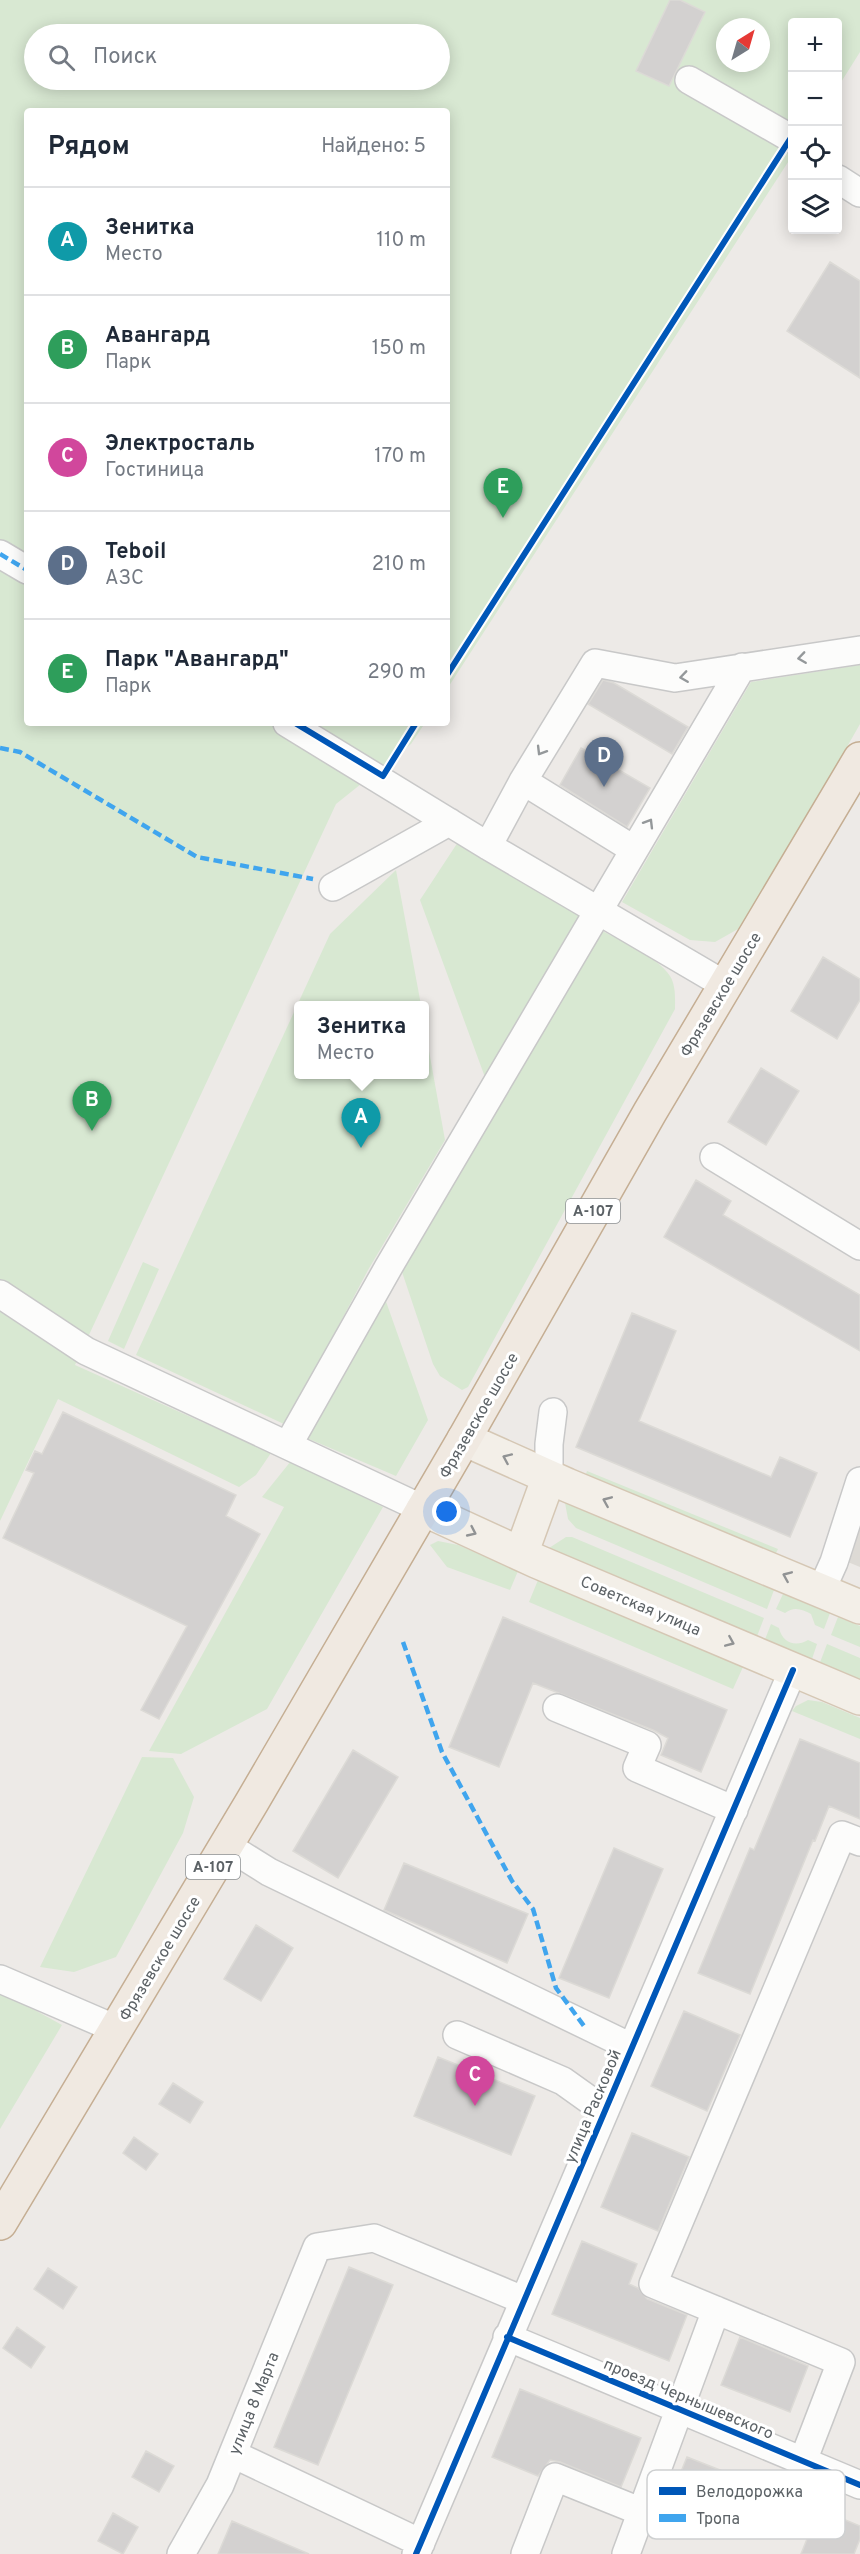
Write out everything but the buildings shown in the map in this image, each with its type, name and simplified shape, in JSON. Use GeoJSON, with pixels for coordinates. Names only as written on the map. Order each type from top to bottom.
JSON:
{"type":"FeatureCollection","features":[{"type":"Feature","properties":{"kind":"highway","name":"Фрязевское шоссе"},"geometry":{"type":"LineString","coordinates":[[0,2223],[226,1845],[464,1439],[725,985],[860,759]]}},
{"type":"Feature","properties":{"kind":"main road"},"geometry":{"type":"LineString","coordinates":[[464,1439],[860,1607]]}},
{"type":"Feature","properties":{"kind":"main road"},"geometry":{"type":"LineString","coordinates":[[521,1554],[549,1477]]}},
{"type":"Feature","properties":{"kind":"main road","name":"Советская улица"},"geometry":{"type":"LineString","coordinates":[[423,1509],[521,1554],[860,1698]]}},
{"type":"Feature","properties":{"kind":"street"},"geometry":{"type":"LineString","coordinates":[[689,80],[788,137]]}},
{"type":"Feature","properties":{"kind":"street"},"geometry":{"type":"LineString","coordinates":[[842,169],[860,179]]}},
{"type":"Feature","properties":{"kind":"street"},"geometry":{"type":"LineString","coordinates":[[839,180],[860,193]]}},
{"type":"Feature","properties":{"kind":"street"},"geometry":{"type":"LineString","coordinates":[[0,554],[24,568]]}},
{"type":"Feature","properties":{"kind":"street"},"geometry":{"type":"LineString","coordinates":[[488,846],[523,781],[595,663],[675,678],[860,650]]}},
{"type":"Feature","properties":{"kind":"street"},"geometry":{"type":"LineString","coordinates":[[288,1445],[388,1268],[742,667]]}},
{"type":"Feature","properties":{"kind":"street"},"geometry":{"type":"LineString","coordinates":[[291,726],[381,778],[488,846],[725,985]]}},
{"type":"Feature","properties":{"kind":"street"},"geometry":{"type":"LineString","coordinates":[[523,781],[633,849]]}},
{"type":"Feature","properties":{"kind":"street"},"geometry":{"type":"LineString","coordinates":[[333,887],[449,822]]}},
{"type":"Feature","properties":{"kind":"street"},"geometry":{"type":"LineString","coordinates":[[714,1157],[860,1246]]}},
{"type":"Feature","properties":{"kind":"street"},"geometry":{"type":"LineString","coordinates":[[0,1294],[82,1349],[423,1509]]}},
{"type":"Feature","properties":{"kind":"street"},"geometry":{"type":"LineString","coordinates":[[549,1477],[549,1444],[553,1412]]}},
{"type":"Feature","properties":{"kind":"street"},"geometry":{"type":"LineString","coordinates":[[821,1591],[834,1562],[860,1481]]}},
{"type":"Feature","properties":{"kind":"street","name":"улица Расковой"},"geometry":{"type":"LineString","coordinates":[[419,2548],[793,1670]]}},
{"type":"Feature","properties":{"kind":"street"},"geometry":{"type":"LineString","coordinates":[[557,1708],[648,1745],[638,1768],[734,1810]]}},
{"type":"Feature","properties":{"kind":"street"},"geometry":{"type":"LineString","coordinates":[[803,2461],[841,2362],[653,2284],[842,1835],[860,1842]]}},
{"type":"Feature","properties":{"kind":"street"},"geometry":{"type":"LineString","coordinates":[[226,1845],[269,1872],[631,2047]]}},
{"type":"Feature","properties":{"kind":"street"},"geometry":{"type":"LineString","coordinates":[[0,1979],[117,2029]]}},
{"type":"Feature","properties":{"kind":"street"},"geometry":{"type":"LineString","coordinates":[[457,2035],[563,2081],[605,2111]]}},
{"type":"Feature","properties":{"kind":"street","name":"улица 8 Марта"},"geometry":{"type":"LineString","coordinates":[[181,2554],[220,2485],[317,2247],[374,2238],[523,2300]]}},
{"type":"Feature","properties":{"kind":"street"},"geometry":{"type":"LineString","coordinates":[[657,2470],[717,2310]]}},
{"type":"Feature","properties":{"kind":"street","name":"проезд Чернышевского"},"geometry":{"type":"LineString","coordinates":[[507,2337],[824,2470]]}},
{"type":"Feature","properties":{"kind":"street"},"geometry":{"type":"LineString","coordinates":[[232,2454],[419,2548]]}},
{"type":"Feature","properties":{"kind":"street"},"geometry":{"type":"LineString","coordinates":[[525,2554],[555,2477],[642,2512]]}},
{"type":"Feature","properties":{"kind":"street","name":"проезд Чернышевского"},"geometry":{"type":"LineString","coordinates":[[845,2479],[860,2485]]}},
{"type":"Feature","properties":{"kind":"street"},"geometry":{"type":"LineString","coordinates":[[626,2554],[647,2498]]}},
{"type":"Feature","properties":{"kind":"shaded area"},"geometry":{"type":"Polygon","coordinates":[[[860,1522],[860,1567],[843,1560],[860,1522]]]}},
{"type":"Feature","properties":{"kind":"green space"},"geometry":{"type":"Polygon","coordinates":[[[0,0],[860,0],[860,52],[842,81],[842,18],[788,18],[788,162],[450,684],[450,108],[24,108],[24,726],[423,726],[411,744],[336,804],[75,1365],[271,1453],[256,1475],[239,1487],[58,1399],[0,1521],[0,0]]]}},
{"type":"Feature","properties":{"kind":"green space"},"geometry":{"type":"Polygon","coordinates":[[[860,665],[860,724],[786,854],[738,929],[715,942],[690,940],[622,902],[751,682],[860,665]]]}},
{"type":"Feature","properties":{"kind":"green space"},"geometry":{"type":"Polygon","coordinates":[[[458,842],[580,916],[486,1080],[420,900],[458,842]]]}},
{"type":"Feature","properties":{"kind":"green space"},"geometry":{"type":"Polygon","coordinates":[[[396,870],[420,1001],[299,1001],[330,934],[396,870]]]}},
{"type":"Feature","properties":{"kind":"green space"},"geometry":{"type":"Polygon","coordinates":[[[599,929],[647,956],[664,969],[673,984],[675,1009],[468,1387],[462,1390],[440,1376],[433,1364],[402,1272],[599,929]]]}},
{"type":"Feature","properties":{"kind":"green space"},"geometry":{"type":"Polygon","coordinates":[[[294,1012],[294,1079],[429,1079],[429,1051],[445,1140],[368,1270],[286,1425],[136,1355],[294,1012]]]}},
{"type":"Feature","properties":{"kind":"green space"},"geometry":{"type":"Polygon","coordinates":[[[143,1262],[159,1269],[124,1349],[108,1341],[143,1262]]]}},
{"type":"Feature","properties":{"kind":"green space"},"geometry":{"type":"Polygon","coordinates":[[[383,1293],[428,1420],[396,1476],[302,1436],[383,1293]]]}},
{"type":"Feature","properties":{"kind":"green space"},"geometry":{"type":"Polygon","coordinates":[[[291,1461],[383,1507],[267,1709],[181,1754],[149,1751],[284,1507],[262,1497],[291,1461]]]}},
{"type":"Feature","properties":{"kind":"green space"},"geometry":{"type":"Polygon","coordinates":[[[587,1471],[778,1549],[774,1557],[584,1480],[587,1471]]]}},
{"type":"Feature","properties":{"kind":"green space"},"geometry":{"type":"Polygon","coordinates":[[[565,1503],[774,1590],[767,1609],[576,1528],[568,1519],[565,1503]]]}},
{"type":"Feature","properties":{"kind":"green space"},"geometry":{"type":"Polygon","coordinates":[[[566,1537],[572,1537],[764,1618],[756,1639],[546,1550],[566,1537]]]}},
{"type":"Feature","properties":{"kind":"green space"},"geometry":{"type":"Polygon","coordinates":[[[438,1541],[458,1545],[518,1571],[510,1590],[447,1567],[430,1545],[438,1541]]]}},
{"type":"Feature","properties":{"kind":"green space"},"geometry":{"type":"Polygon","coordinates":[[[538,1580],[743,1667],[733,1689],[529,1602],[538,1580]]]}},
{"type":"Feature","properties":{"kind":"green space"},"geometry":{"type":"Polygon","coordinates":[[[783,1594],[830,1613],[824,1629],[815,1625],[811,1614],[804,1611],[795,1609],[785,1613],[776,1609],[783,1594]]]}},
{"type":"Feature","properties":{"kind":"green space"},"geometry":{"type":"Polygon","coordinates":[[[838,1617],[860,1626],[860,1647],[831,1635],[838,1617]]]}},
{"type":"Feature","properties":{"kind":"green space"},"geometry":{"type":"Polygon","coordinates":[[[771,1624],[779,1628],[783,1637],[790,1642],[798,1643],[808,1640],[817,1644],[811,1662],[764,1642],[771,1624]]]}},
{"type":"Feature","properties":{"kind":"green space"},"geometry":{"type":"Polygon","coordinates":[[[827,1644],[860,1658],[860,1682],[819,1665],[827,1644]]]}},
{"type":"Feature","properties":{"kind":"green space"},"geometry":{"type":"Polygon","coordinates":[[[808,1700],[822,1702],[860,1718],[860,1739],[792,1711],[796,1706],[808,1700]]]}},
{"type":"Feature","properties":{"kind":"green space"},"geometry":{"type":"Polygon","coordinates":[[[142,1757],[173,1758],[194,1797],[183,1833],[116,1957],[74,1972],[40,1967],[142,1757]]]}},
{"type":"Feature","properties":{"kind":"green space"},"geometry":{"type":"Polygon","coordinates":[[[0,1991],[62,2025],[0,2129],[0,1991]]]}},
{"type":"Feature","properties":{"kind":"marked path"},"geometry":{"type":"LineString","coordinates":[[0,554],[24,568]]}},
{"type":"Feature","properties":{"kind":"marked path"},"geometry":{"type":"LineString","coordinates":[[0,748],[20,752],[197,857],[313,879]]}},
{"type":"Feature","properties":{"kind":"marked path"},"geometry":{"type":"LineString","coordinates":[[403,1642],[442,1752],[512,1881],[533,1909],[556,1988],[584,2026]]}},
{"type":"Feature","properties":{"kind":"cycle path"},"geometry":{"type":"LineString","coordinates":[[450,670],[788,142]]}},
{"type":"Feature","properties":{"kind":"cycle path"},"geometry":{"type":"LineString","coordinates":[[300,726],[383,776],[414,726]]}},
{"type":"Feature","properties":{"kind":"cycle path"},"geometry":{"type":"LineString","coordinates":[[416,2554],[793,1670]]}},
{"type":"Feature","properties":{"kind":"cycle path"},"geometry":{"type":"LineString","coordinates":[[507,2337],[824,2470]]}},
{"type":"Feature","properties":{"kind":"cycle path"},"geometry":{"type":"LineString","coordinates":[[845,2479],[860,2485]]}},
{"type":"Feature","properties":{"kind":"place","name":"Парк \"Авангард\""},"geometry":{"type":"Point","coordinates":[503,518]}},
{"type":"Feature","properties":{"kind":"place","name":"Teboil"},"geometry":{"type":"Point","coordinates":[604,787]}},
{"type":"Feature","properties":{"kind":"place","name":"Авангард"},"geometry":{"type":"Point","coordinates":[92,1131]}},
{"type":"Feature","properties":{"kind":"place","name":"Зенитка"},"geometry":{"type":"Point","coordinates":[361,1148]}},
{"type":"Feature","properties":{"kind":"place","name":"Электросталь"},"geometry":{"type":"Point","coordinates":[475,2106]}}]}
